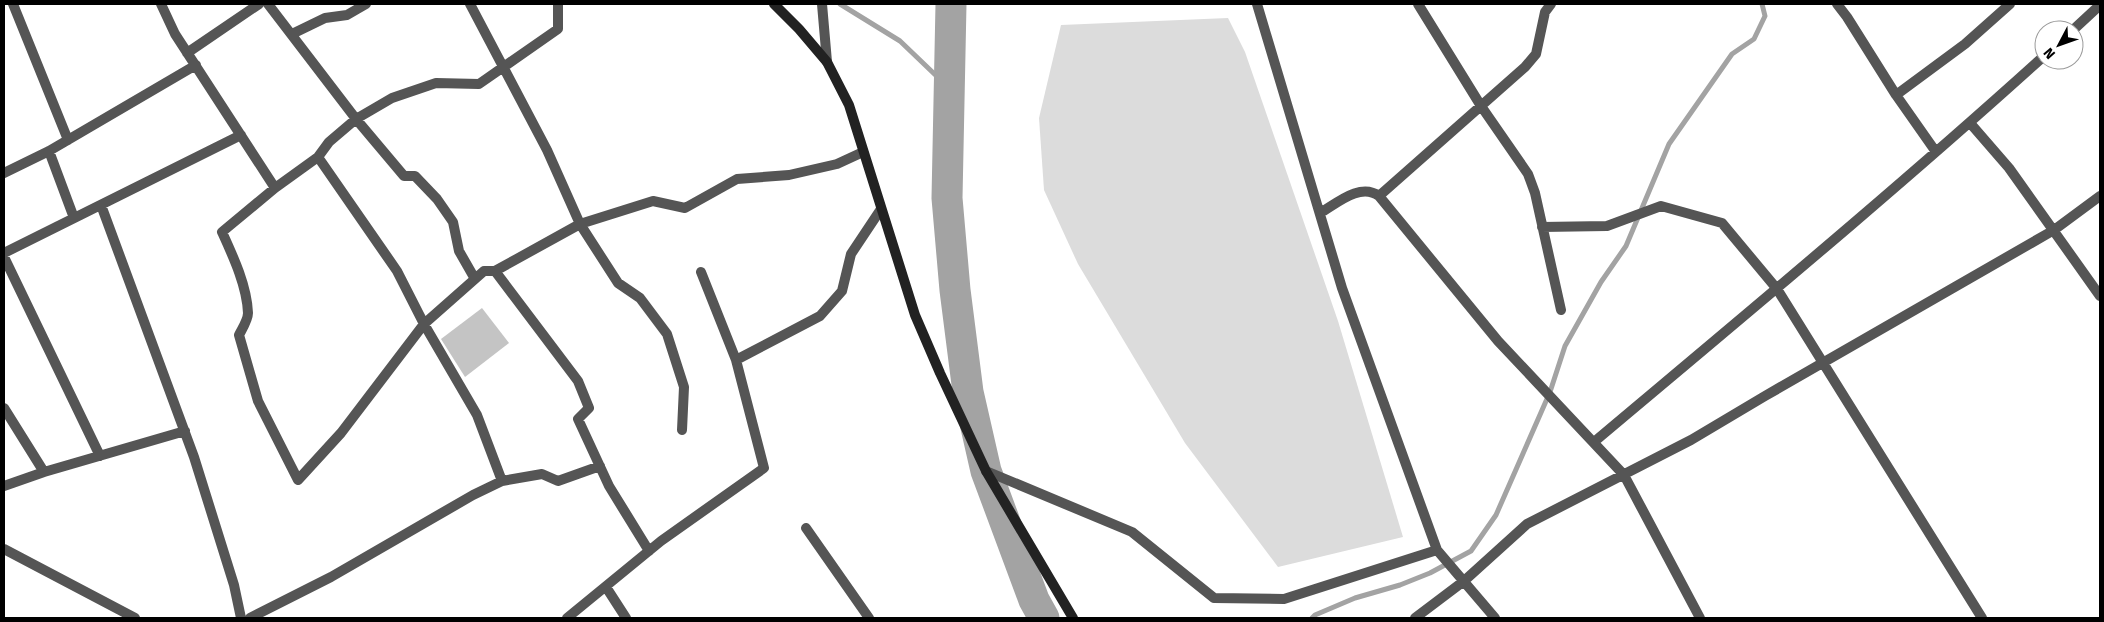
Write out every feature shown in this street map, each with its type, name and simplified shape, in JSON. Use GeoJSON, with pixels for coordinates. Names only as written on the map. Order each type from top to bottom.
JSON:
{"type":"FeatureCollection","features":[{"type":"Feature","properties":{"kind":"main road"},"geometry":{"type":"LineString","coordinates":[[774,4],[799,29],[827,62],[849,105],[880,209],[915,315],[986,471],[1073,618]]}},
{"type":"Feature","properties":{"kind":"street"},"geometry":{"type":"LineString","coordinates":[[13,4],[68,140]]}},
{"type":"Feature","properties":{"kind":"street"},"geometry":{"type":"LineString","coordinates":[[162,4],[175,34],[275,188]]}},
{"type":"Feature","properties":{"kind":"street"},"geometry":{"type":"LineString","coordinates":[[188,53],[260,4]]}},
{"type":"Feature","properties":{"kind":"street"},"geometry":{"type":"LineString","coordinates":[[268,4],[356,119],[404,176],[414,176],[437,199],[453,222],[459,251],[475,279]]}},
{"type":"Feature","properties":{"kind":"street"},"geometry":{"type":"LineString","coordinates":[[292,34],[325,18],[347,15],[366,4]]}},
{"type":"Feature","properties":{"kind":"street"},"geometry":{"type":"LineString","coordinates":[[470,4],[502,68],[547,150],[580,224],[618,283],[640,298],[668,334],[684,387],[682,430]]}},
{"type":"Feature","properties":{"kind":"street"},"geometry":{"type":"LineString","coordinates":[[558,4],[558,29],[479,84],[436,83],[392,98],[356,119],[329,142],[318,157],[275,188],[222,232],[232,254],[243,290],[248,315],[239,335],[258,401],[298,480],[341,433],[424,324],[484,271],[495,271],[580,224],[653,201],[685,208],[736,179],[789,175],[837,164],[863,152]]}},
{"type":"Feature","properties":{"kind":"street"},"geometry":{"type":"LineString","coordinates":[[822,4],[827,62]]}},
{"type":"Feature","properties":{"kind":"street"},"geometry":{"type":"LineString","coordinates":[[1257,4],[1342,288],[1437,550],[1495,618]]}},
{"type":"Feature","properties":{"kind":"street"},"geometry":{"type":"LineString","coordinates":[[1418,4],[1481,106],[1528,174],[1532,183],[1561,310]]}},
{"type":"Feature","properties":{"kind":"street"},"geometry":{"type":"LineString","coordinates":[[1837,4],[1847,16],[1896,95],[1936,152]]}},
{"type":"Feature","properties":{"kind":"street"},"geometry":{"type":"LineString","coordinates":[[1896,95],[1965,44],[2010,4]]}},
{"type":"Feature","properties":{"kind":"street"},"geometry":{"type":"LineString","coordinates":[[2084,20],[2100,5]]}},
{"type":"Feature","properties":{"kind":"street"},"geometry":{"type":"LineString","coordinates":[[1379,196],[1525,67],[1536,54],[1545,7]]}},
{"type":"Feature","properties":{"kind":"street"},"geometry":{"type":"LineString","coordinates":[[4,173],[49,151],[196,65]]}},
{"type":"Feature","properties":{"kind":"street"},"geometry":{"type":"LineString","coordinates":[[1594,442],[1777,289],[1970,123],[2034,65]]}},
{"type":"Feature","properties":{"kind":"street"},"geometry":{"type":"LineString","coordinates":[[1970,123],[2008,168],[2100,296]]}},
{"type":"Feature","properties":{"kind":"street"},"geometry":{"type":"LineString","coordinates":[[100,456],[4,255],[241,135]]}},
{"type":"Feature","properties":{"kind":"street"},"geometry":{"type":"LineString","coordinates":[[49,151],[74,218]]}},
{"type":"Feature","properties":{"kind":"street"},"geometry":{"type":"LineString","coordinates":[[318,157],[397,271],[424,324],[477,416],[502,481]]}},
{"type":"Feature","properties":{"kind":"street"},"geometry":{"type":"LineString","coordinates":[[1320,213],[1361,191],[1374,192],[1379,196],[1498,341],[1624,475],[1700,618]]}},
{"type":"Feature","properties":{"kind":"street"},"geometry":{"type":"LineString","coordinates":[[1415,618],[1464,581],[1527,524],[1691,440],[2054,230],[2100,196]]}},
{"type":"Feature","properties":{"kind":"street"},"geometry":{"type":"LineString","coordinates":[[101,205],[185,431],[234,585],[241,618]]}},
{"type":"Feature","properties":{"kind":"street"},"geometry":{"type":"LineString","coordinates":[[1542,227],[1606,226],[1661,206],[1722,223],[1777,289],[1982,618]]}},
{"type":"Feature","properties":{"kind":"street"},"geometry":{"type":"LineString","coordinates":[[736,360],[820,316],[842,291],[851,254],[880,209]]}},
{"type":"Feature","properties":{"kind":"street"},"geometry":{"type":"LineString","coordinates":[[495,271],[578,381],[589,408],[578,419],[609,486],[649,551]]}},
{"type":"Feature","properties":{"kind":"street"},"geometry":{"type":"LineString","coordinates":[[566,618],[649,551],[727,492],[764,468],[736,360],[701,272]]}},
{"type":"Feature","properties":{"kind":"street"},"geometry":{"type":"LineString","coordinates":[[4,408],[44,472]]}},
{"type":"Feature","properties":{"kind":"street"},"geometry":{"type":"LineString","coordinates":[[4,486],[44,472],[185,431]]}},
{"type":"Feature","properties":{"kind":"street"},"geometry":{"type":"LineString","coordinates":[[250,618],[331,577],[473,495],[502,481],[542,474],[558,481],[600,466]]}},
{"type":"Feature","properties":{"kind":"street"},"geometry":{"type":"LineString","coordinates":[[986,471],[1132,532],[1214,598],[1284,600],[1437,550]]}},
{"type":"Feature","properties":{"kind":"street"},"geometry":{"type":"LineString","coordinates":[[806,528],[869,618]]}},
{"type":"Feature","properties":{"kind":"street"},"geometry":{"type":"LineString","coordinates":[[4,549],[135,618]]}},
{"type":"Feature","properties":{"kind":"street"},"geometry":{"type":"LineString","coordinates":[[606,587],[626,618]]}},
{"type":"Feature","properties":{"kind":"shaded area"},"geometry":{"type":"Polygon","coordinates":[[[1228,18],[1245,52],[1338,321],[1403,537],[1278,567],[1185,443],[1078,264],[1044,190],[1039,118],[1061,25],[1228,18]]]}},
{"type":"Feature","properties":{"kind":"building"},"geometry":{"type":"Polygon","coordinates":[[[482,308],[509,343],[465,377],[441,339],[482,308]]]}},
{"type":"Feature","properties":{"kind":"waterway"},"geometry":{"type":"LineString","coordinates":[[840,4],[900,41],[948,87]]}},
{"type":"Feature","properties":{"kind":"waterway"},"geometry":{"type":"LineString","coordinates":[[951,4],[947,198],[955,290],[968,392],[986,471],[1034,600],[1044,618]]}},
{"type":"Feature","properties":{"kind":"waterway"},"geometry":{"type":"LineString","coordinates":[[1312,618],[1355,598],[1400,585],[1430,573],[1471,551],[1496,515],[1550,392],[1565,346],[1601,282],[1626,246],[1669,144],[1732,54],[1754,39],[1765,16],[1762,4]]}}]}
